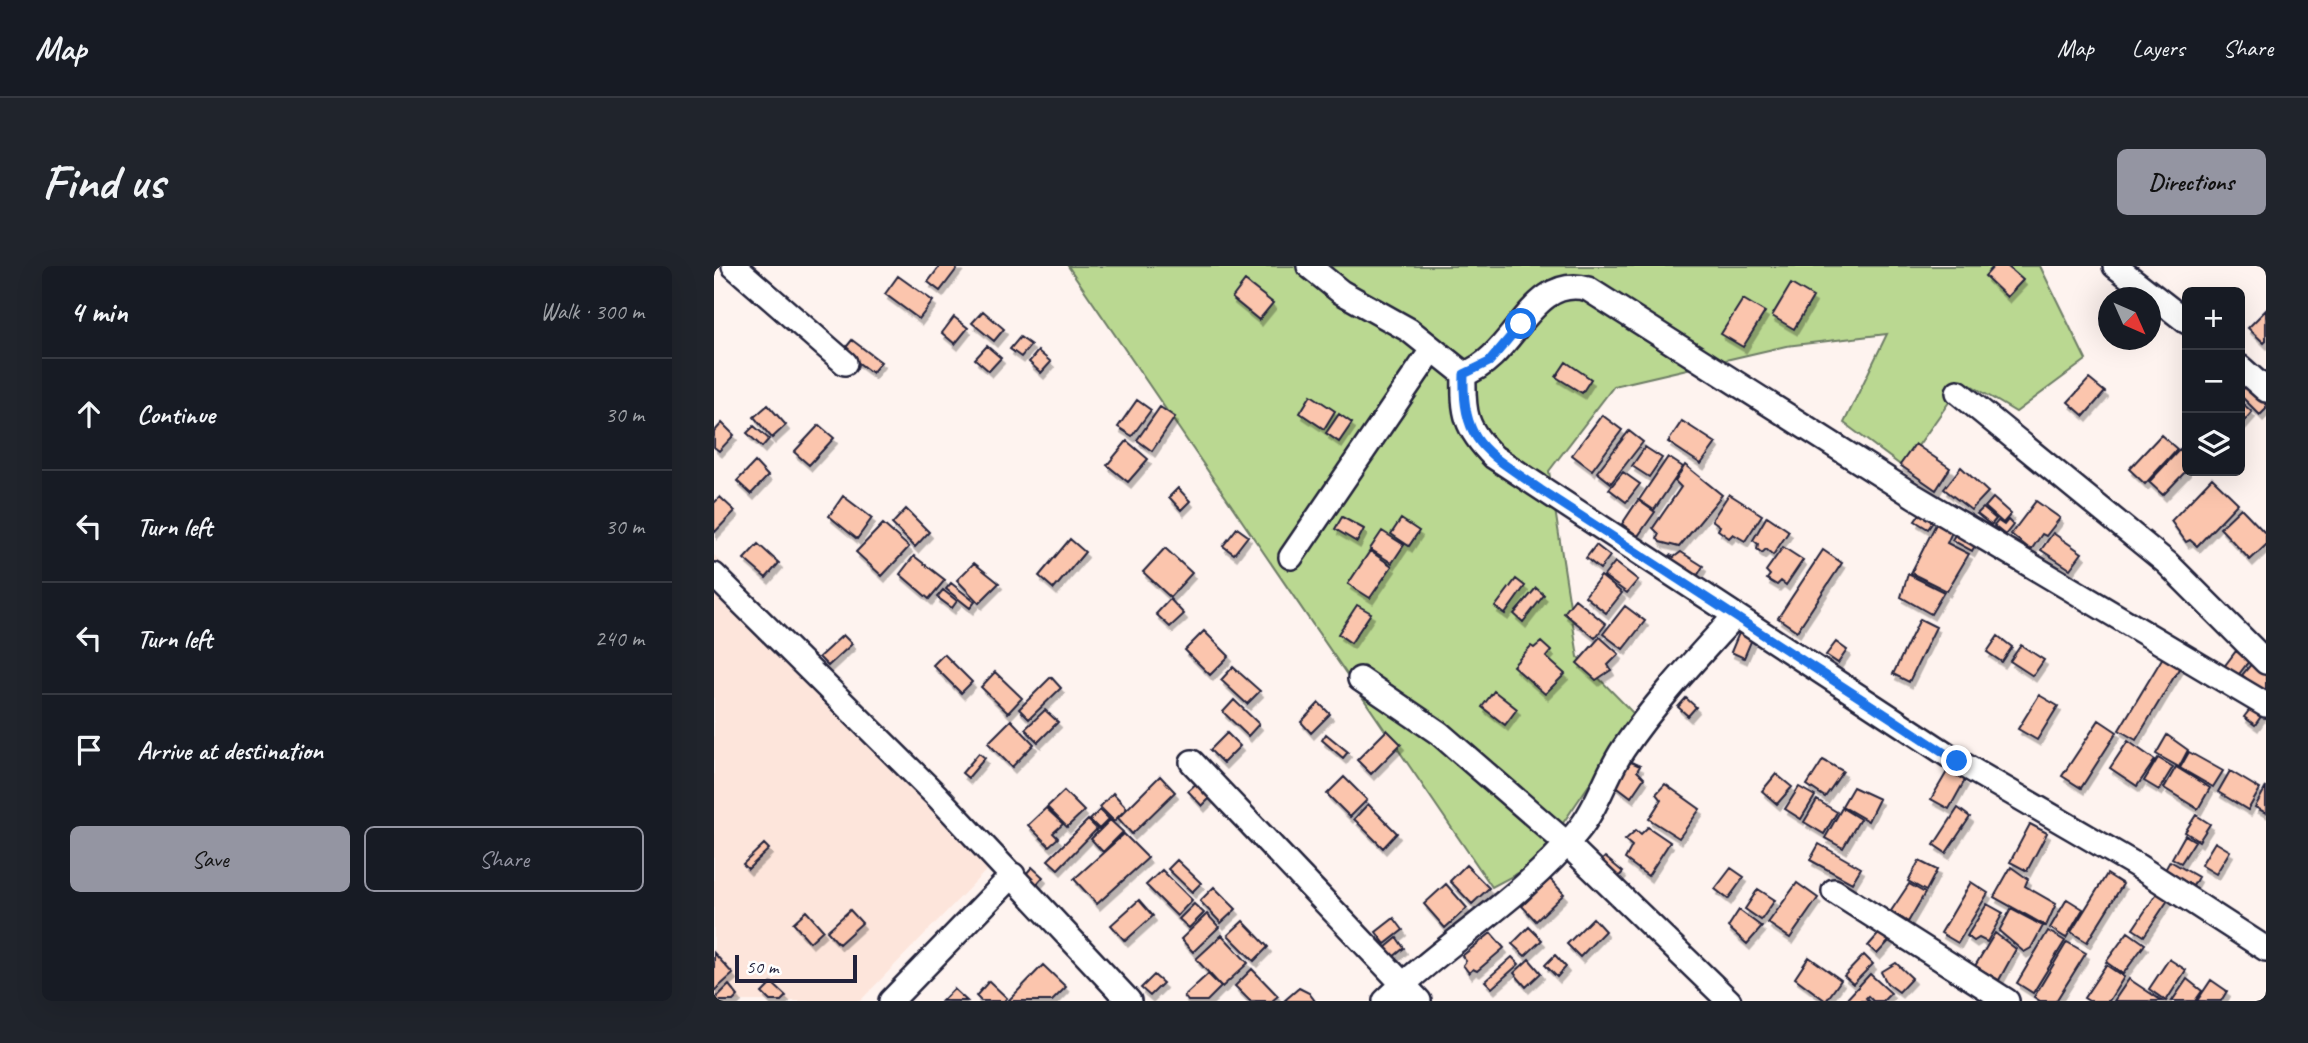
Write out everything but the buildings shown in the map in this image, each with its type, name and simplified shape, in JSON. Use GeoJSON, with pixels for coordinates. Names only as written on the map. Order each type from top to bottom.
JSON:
{"type":"FeatureCollection","features":[{"type":"Feature","properties":{"kind":"street"},"geometry":{"type":"LineString","coordinates":[[734,266],[845,363]]}},
{"type":"Feature","properties":{"kind":"street"},"geometry":{"type":"LineString","coordinates":[[1309,266],[1341,292],[1390,318],[1464,374]]}},
{"type":"Feature","properties":{"kind":"street"},"geometry":{"type":"LineString","coordinates":[[2115,266],[2182,318]]}},
{"type":"Feature","properties":{"kind":"street"},"geometry":{"type":"LineString","coordinates":[[1464,374],[1489,362],[1546,295],[1572,285],[1588,289],[1914,496],[2266,705]]}},
{"type":"Feature","properties":{"kind":"street"},"geometry":{"type":"LineString","coordinates":[[1291,558],[1432,349]]}},
{"type":"Feature","properties":{"kind":"street"},"geometry":{"type":"LineString","coordinates":[[2245,372],[2266,390]]}},
{"type":"Feature","properties":{"kind":"street"},"geometry":{"type":"LineString","coordinates":[[1464,374],[1463,406],[1468,424],[1476,439],[1494,457],[1957,761],[2136,865],[2266,949]]}},
{"type":"Feature","properties":{"kind":"street"},"geometry":{"type":"LineString","coordinates":[[1958,392],[2167,563],[2266,662]]}},
{"type":"Feature","properties":{"kind":"street"},"geometry":{"type":"LineString","coordinates":[[714,575],[1013,875],[1129,1001]]}},
{"type":"Feature","properties":{"kind":"street"},"geometry":{"type":"LineString","coordinates":[[1385,1001],[1535,875],[1567,844],[1589,814],[1623,749],[1666,693],[1734,617]]}},
{"type":"Feature","properties":{"kind":"street"},"geometry":{"type":"LineString","coordinates":[[1360,680],[1439,733],[1567,844],[1729,1001]]}},
{"type":"Feature","properties":{"kind":"street"},"geometry":{"type":"LineString","coordinates":[[1192,762],[1419,1001]]}},
{"type":"Feature","properties":{"kind":"street"},"geometry":{"type":"LineString","coordinates":[[891,1001],[1013,875]]}},
{"type":"Feature","properties":{"kind":"street"},"geometry":{"type":"LineString","coordinates":[[1834,891],[2007,1001]]}},
{"type":"Feature","properties":{"kind":"shaded area"},"geometry":{"type":"Polygon","coordinates":[[[714,555],[1005,851],[860,1001],[714,1001],[714,555]]]}},
{"type":"Feature","properties":{"kind":"green space"},"geometry":{"type":"Polygon","coordinates":[[[1068,266],[2040,266],[2086,360],[2016,412],[1964,381],[1903,467],[1844,423],[1887,334],[1786,346],[1614,386],[1549,471],[1578,657],[1636,716],[1535,864],[1492,887],[1068,266]]]}},
{"type":"Feature","properties":{"kind":"route"},"geometry":{"type":"LineString","coordinates":[[1521,324],[1489,362],[1464,374],[1463,406],[1476,439],[1494,457],[1541,490],[1957,761]]}}]}
